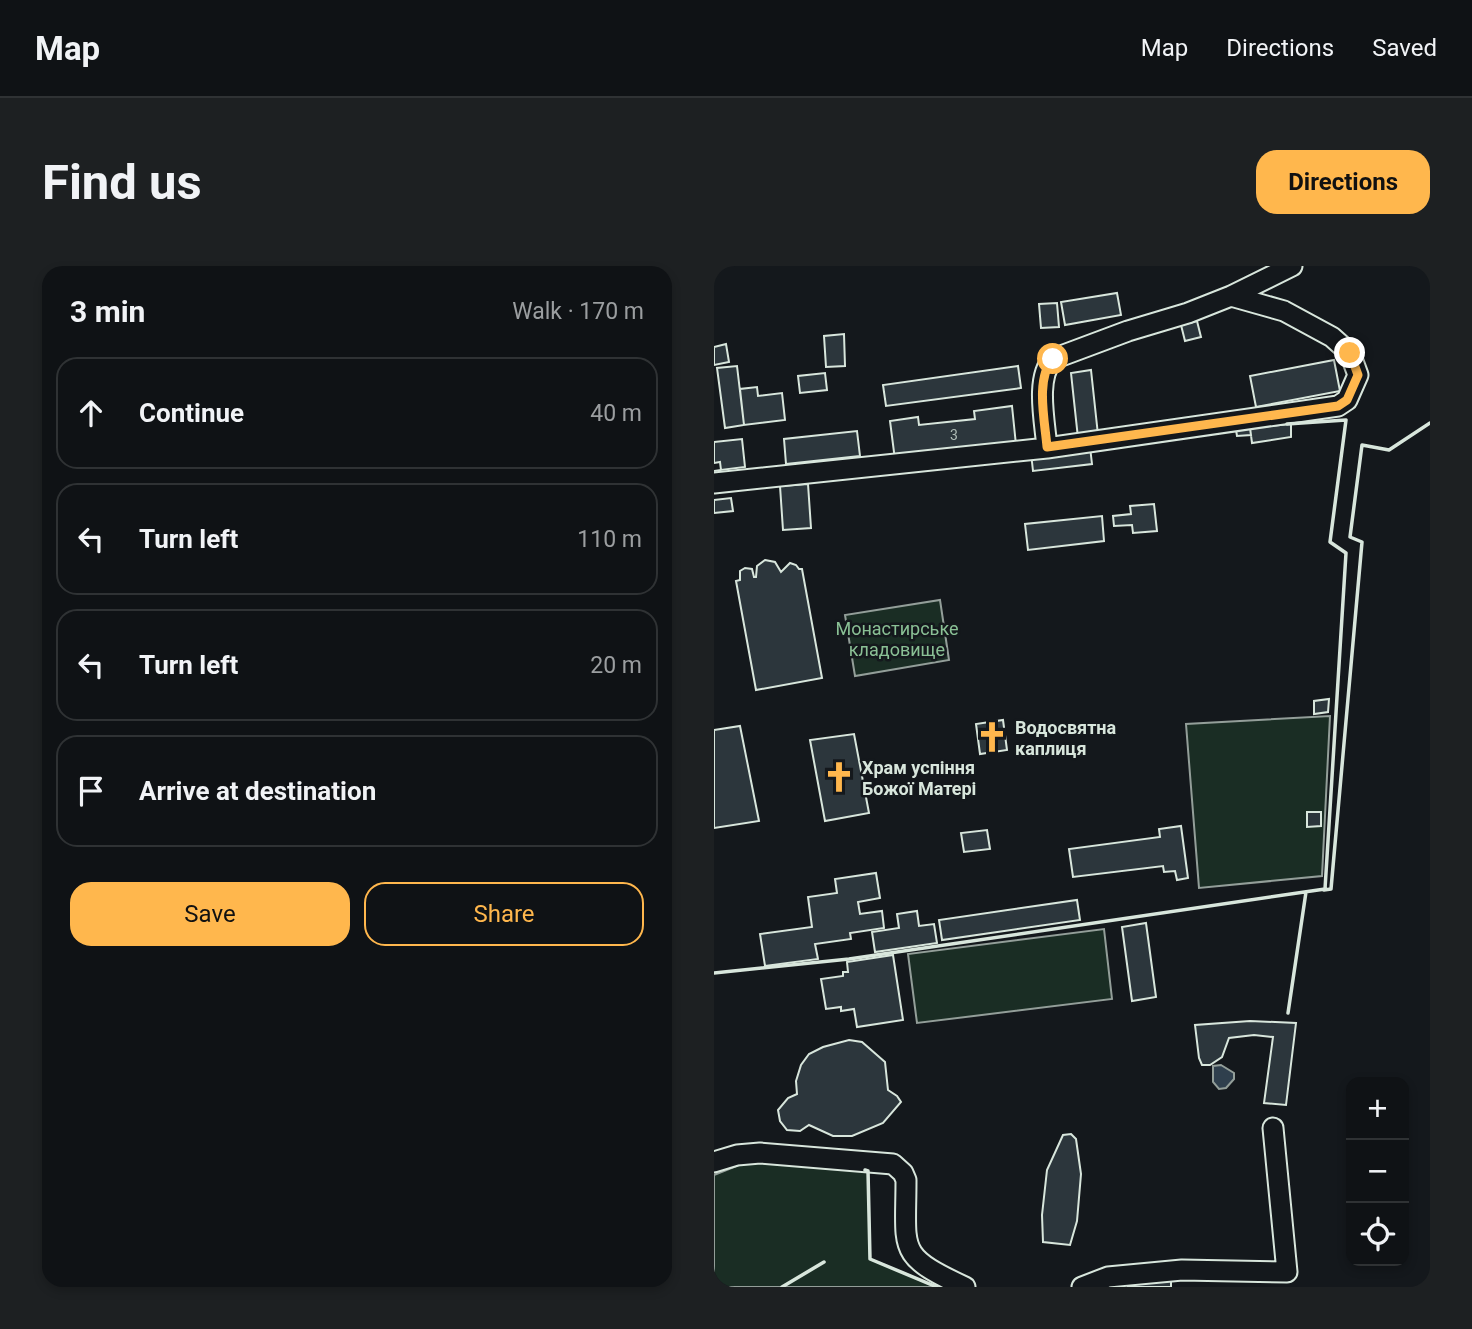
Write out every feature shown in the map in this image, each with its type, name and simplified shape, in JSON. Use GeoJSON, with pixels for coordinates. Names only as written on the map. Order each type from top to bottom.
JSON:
{"type":"FeatureCollection","features":[{"type":"Feature","properties":{"kind":"street"},"geometry":{"type":"LineString","coordinates":[[1047,447],[1043,383],[1047,365],[1053,359],[1128,331],[1188,313],[1231,296],[1292,266]]}},
{"type":"Feature","properties":{"kind":"street"},"geometry":{"type":"LineString","coordinates":[[714,484],[1047,447],[1338,406],[1347,400],[1358,375],[1350,353],[1332,337],[1284,311],[1231,296]]}},
{"type":"Feature","properties":{"kind":"street"},"geometry":{"type":"LineString","coordinates":[[1082,1287],[1108,1277],[1182,1270],[1287,1272],[1273,1128]]}},
{"type":"Feature","properties":{"kind":"street"},"geometry":{"type":"LineString","coordinates":[[714,1163],[737,1155],[760,1153],[893,1164],[899,1168],[906,1180],[906,1239],[909,1251],[928,1270],[965,1287]]}},
{"type":"Feature","properties":{"kind":"green space","name":"Монастирське кладовище"},"geometry":{"type":"Polygon","coordinates":[[[940,600],[949,660],[855,676],[845,615],[940,600]]]}},
{"type":"Feature","properties":{"kind":"green space"},"geometry":{"type":"Polygon","coordinates":[[[1330,716],[1322,876],[1199,888],[1186,724],[1330,716]]]}},
{"type":"Feature","properties":{"kind":"green space"},"geometry":{"type":"Polygon","coordinates":[[[1104,929],[1112,999],[917,1023],[908,954],[1104,929]]]}},
{"type":"Feature","properties":{"kind":"green space"},"geometry":{"type":"Polygon","coordinates":[[[749,1161],[868,1171],[870,1259],[937,1287],[714,1287],[714,1175],[749,1161]]]}},
{"type":"Feature","properties":{"kind":"water"},"geometry":{"type":"Polygon","coordinates":[[[1221,1065],[1234,1073],[1234,1079],[1226,1088],[1219,1089],[1213,1082],[1213,1066],[1221,1065]]]}},
{"type":"Feature","properties":{"kind":"building"},"geometry":{"type":"Polygon","coordinates":[[[1117,293],[1121,315],[1065,325],[1061,302],[1117,293]]]}},
{"type":"Feature","properties":{"kind":"building"},"geometry":{"type":"Polygon","coordinates":[[[1057,303],[1059,327],[1041,328],[1039,304],[1057,303]]]}},
{"type":"Feature","properties":{"kind":"building"},"geometry":{"type":"Polygon","coordinates":[[[1197,321],[1201,337],[1185,341],[1181,325],[1197,321]]]}},
{"type":"Feature","properties":{"kind":"building"},"geometry":{"type":"Polygon","coordinates":[[[844,334],[845,366],[826,367],[824,336],[844,334]]]}},
{"type":"Feature","properties":{"kind":"building"},"geometry":{"type":"Polygon","coordinates":[[[726,344],[729,362],[714,365],[714,347],[726,344]]]}},
{"type":"Feature","properties":{"kind":"building"},"geometry":{"type":"Polygon","coordinates":[[[1334,360],[1340,391],[1256,407],[1250,376],[1334,360]]]}},
{"type":"Feature","properties":{"kind":"building"},"geometry":{"type":"Polygon","coordinates":[[[737,366],[744,425],[725,428],[717,368],[737,366]]]}},
{"type":"Feature","properties":{"kind":"building"},"geometry":{"type":"Polygon","coordinates":[[[1018,366],[1021,388],[886,406],[883,385],[1018,366]]]}},
{"type":"Feature","properties":{"kind":"building"},"geometry":{"type":"Polygon","coordinates":[[[1091,370],[1098,435],[1078,438],[1071,373],[1091,370]]]}},
{"type":"Feature","properties":{"kind":"building"},"geometry":{"type":"Polygon","coordinates":[[[825,373],[827,390],[800,393],[798,376],[825,373]]]}},
{"type":"Feature","properties":{"kind":"building"},"geometry":{"type":"Polygon","coordinates":[[[757,387],[758,396],[782,393],[785,420],[744,425],[740,389],[757,387]]]}},
{"type":"Feature","properties":{"kind":"building"},"geometry":{"type":"Polygon","coordinates":[[[1012,406],[1016,445],[895,460],[890,421],[918,417],[919,425],[975,419],[974,411],[1012,406]]]}},
{"type":"Feature","properties":{"kind":"building"},"geometry":{"type":"Polygon","coordinates":[[[1291,424],[1291,437],[1252,443],[1250,428],[1291,424]]]}},
{"type":"Feature","properties":{"kind":"building"},"geometry":{"type":"Polygon","coordinates":[[[1250,428],[1251,435],[1237,436],[1236,430],[1250,428]]]}},
{"type":"Feature","properties":{"kind":"building"},"geometry":{"type":"Polygon","coordinates":[[[857,431],[860,456],[786,464],[784,439],[857,431]]]}},
{"type":"Feature","properties":{"kind":"building"},"geometry":{"type":"Polygon","coordinates":[[[742,439],[745,467],[721,470],[720,462],[714,463],[714,442],[742,439]]]}},
{"type":"Feature","properties":{"kind":"building"},"geometry":{"type":"Polygon","coordinates":[[[1090,447],[1092,464],[1033,471],[1031,453],[1090,447]]]}},
{"type":"Feature","properties":{"kind":"building"},"geometry":{"type":"Polygon","coordinates":[[[808,484],[811,528],[783,530],[780,486],[808,484]]]}},
{"type":"Feature","properties":{"kind":"building"},"geometry":{"type":"Polygon","coordinates":[[[731,498],[733,511],[714,513],[714,500],[731,498]]]}},
{"type":"Feature","properties":{"kind":"building"},"geometry":{"type":"Polygon","coordinates":[[[1154,504],[1157,531],[1133,533],[1132,525],[1114,526],[1113,516],[1131,514],[1130,506],[1154,504]]]}},
{"type":"Feature","properties":{"kind":"building"},"geometry":{"type":"Polygon","coordinates":[[[1102,516],[1104,541],[1028,550],[1025,524],[1102,516]]]}},
{"type":"Feature","properties":{"kind":"building"},"geometry":{"type":"Polygon","coordinates":[[[765,560],[775,562],[781,572],[790,563],[802,569],[822,678],[756,690],[736,581],[740,580],[740,571],[745,568],[752,569],[756,577],[757,566],[765,560]]]}},
{"type":"Feature","properties":{"kind":"building"},"geometry":{"type":"Polygon","coordinates":[[[1329,699],[1328,712],[1314,714],[1314,701],[1329,699]]]}},
{"type":"Feature","properties":{"kind":"building","name":"Водосвятна каплиця"},"geometry":{"type":"Polygon","coordinates":[[[1003,720],[1007,750],[980,754],[976,724],[1003,720]]]}},
{"type":"Feature","properties":{"kind":"building"},"geometry":{"type":"Polygon","coordinates":[[[740,726],[759,821],[714,828],[714,730],[740,726]]]}},
{"type":"Feature","properties":{"kind":"building","name":"Храм успіння Божої Матері"},"geometry":{"type":"Polygon","coordinates":[[[854,734],[869,813],[825,821],[810,740],[854,734]]]}},
{"type":"Feature","properties":{"kind":"building"},"geometry":{"type":"Polygon","coordinates":[[[1307,812],[1321,812],[1321,826],[1307,827],[1307,812]]]}},
{"type":"Feature","properties":{"kind":"building"},"geometry":{"type":"Polygon","coordinates":[[[1181,826],[1188,878],[1177,880],[1175,871],[1164,872],[1163,866],[1073,877],[1069,849],[1160,837],[1159,829],[1181,826]]]}},
{"type":"Feature","properties":{"kind":"building"},"geometry":{"type":"Polygon","coordinates":[[[987,830],[990,849],[964,852],[961,833],[987,830]]]}},
{"type":"Feature","properties":{"kind":"building"},"geometry":{"type":"Polygon","coordinates":[[[876,873],[880,898],[858,902],[860,914],[882,911],[884,928],[850,933],[851,939],[815,944],[818,959],[765,966],[760,934],[812,927],[808,897],[837,893],[835,879],[876,873]]]}},
{"type":"Feature","properties":{"kind":"building"},"geometry":{"type":"Polygon","coordinates":[[[1077,900],[1080,920],[942,940],[939,920],[1077,900]]]}},
{"type":"Feature","properties":{"kind":"building"},"geometry":{"type":"Polygon","coordinates":[[[917,911],[919,926],[934,924],[937,943],[875,952],[872,932],[899,928],[897,914],[917,911]]]}},
{"type":"Feature","properties":{"kind":"building"},"geometry":{"type":"Polygon","coordinates":[[[1146,923],[1156,997],[1132,1001],[1122,927],[1146,923]]]}},
{"type":"Feature","properties":{"kind":"building"},"geometry":{"type":"Polygon","coordinates":[[[893,955],[903,1020],[857,1027],[854,1009],[826,1009],[821,979],[843,976],[843,972],[848,972],[847,962],[893,955]]]}},
{"type":"Feature","properties":{"kind":"building"},"geometry":{"type":"Polygon","coordinates":[[[1250,1021],[1296,1023],[1286,1105],[1264,1103],[1273,1037],[1254,1035],[1229,1038],[1222,1057],[1210,1065],[1202,1065],[1199,1058],[1195,1025],[1250,1021]]]}},
{"type":"Feature","properties":{"kind":"building"},"geometry":{"type":"Polygon","coordinates":[[[849,1040],[862,1042],[885,1062],[888,1090],[901,1102],[883,1123],[852,1136],[833,1136],[809,1125],[800,1131],[787,1130],[780,1121],[778,1110],[788,1098],[797,1094],[796,1081],[801,1065],[809,1054],[849,1040]]]}},
{"type":"Feature","properties":{"kind":"building"},"geometry":{"type":"Polygon","coordinates":[[[1071,1134],[1076,1139],[1081,1174],[1077,1221],[1070,1245],[1043,1242],[1042,1215],[1047,1170],[1063,1135],[1071,1134]]]}},
{"type":"Feature","properties":{"kind":"building"},"geometry":{"type":"Polygon","coordinates":[[[1171,1278],[1171,1287],[1128,1287],[1127,1280],[1171,1278]]]}},
{"type":"Feature","properties":{"kind":"fence"},"geometry":{"type":"LineString","coordinates":[[714,471],[721,470]]}},
{"type":"Feature","properties":{"kind":"wall"},"geometry":{"type":"LineString","coordinates":[[714,973],[849,959],[1325,889],[1346,553],[1330,542],[1346,420],[1287,424]]}},
{"type":"Feature","properties":{"kind":"wall"},"geometry":{"type":"LineString","coordinates":[[1324,890],[1331,889],[1362,542],[1350,537],[1362,445],[1389,450],[1430,423]]}},
{"type":"Feature","properties":{"kind":"wall"},"geometry":{"type":"LineString","coordinates":[[1288,1013],[1306,892]]}},
{"type":"Feature","properties":{"kind":"wall"},"geometry":{"type":"LineString","coordinates":[[865,1170],[868,1171],[870,1259],[937,1287]]}},
{"type":"Feature","properties":{"kind":"wall"},"geometry":{"type":"LineString","coordinates":[[782,1287],[824,1262]]}},
{"type":"Feature","properties":{"kind":"place","name":"Водосвятна каплиця"},"geometry":{"type":"Point","coordinates":[992,737]}},
{"type":"Feature","properties":{"kind":"place","name":"Храм успіння Божої Матері"},"geometry":{"type":"Point","coordinates":[839,777]}},
{"type":"Feature","properties":{"kind":"route"},"geometry":{"type":"LineString","coordinates":[[1053,359],[1047,365],[1043,383],[1047,447],[1338,406],[1347,400],[1358,375],[1350,353]]}}]}
